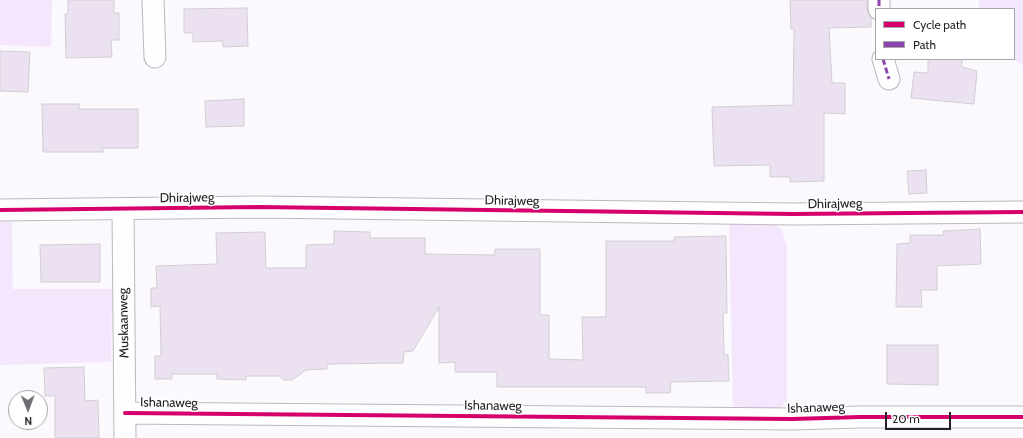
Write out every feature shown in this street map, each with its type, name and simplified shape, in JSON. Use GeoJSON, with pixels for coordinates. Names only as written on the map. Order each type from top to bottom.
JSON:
{"type":"FeatureCollection","features":[{"type":"Feature","properties":{"kind":"street"},"geometry":{"type":"LineString","coordinates":[[153,0],[155,57]]}},
{"type":"Feature","properties":{"kind":"street"},"geometry":{"type":"LineString","coordinates":[[883,60],[889,79]]}},
{"type":"Feature","properties":{"kind":"street","name":"Dhirajweg"},"geometry":{"type":"LineString","coordinates":[[0,210],[259,207],[793,214],[1023,212]]}},
{"type":"Feature","properties":{"kind":"street","name":"Muskaanweg"},"geometry":{"type":"LineString","coordinates":[[123,209],[125,438]]}},
{"type":"Feature","properties":{"kind":"street","name":"Ishanaweg"},"geometry":{"type":"LineString","coordinates":[[125,413],[792,419],[860,417],[1023,417]]}},
{"type":"Feature","properties":{"kind":"shaded area"},"geometry":{"type":"Polygon","coordinates":[[[0,0],[52,0],[51,47],[0,45],[0,0]]]}},
{"type":"Feature","properties":{"kind":"shaded area"},"geometry":{"type":"Polygon","coordinates":[[[979,0],[1023,0],[1023,65],[1014,60],[1015,8],[979,8],[979,0]]]}},
{"type":"Feature","properties":{"kind":"shaded area"},"geometry":{"type":"Polygon","coordinates":[[[771,220],[782,230],[787,246],[787,400],[780,409],[733,412],[729,221],[771,220]]]}},
{"type":"Feature","properties":{"kind":"shaded area"},"geometry":{"type":"Polygon","coordinates":[[[12,221],[13,289],[112,289],[111,362],[0,365],[0,222],[12,221]]]}},
{"type":"Feature","properties":{"kind":"building"},"geometry":{"type":"Polygon","coordinates":[[[68,0],[114,0],[114,13],[119,13],[119,40],[111,40],[112,57],[66,58],[65,14],[68,14],[68,0]]]}},
{"type":"Feature","properties":{"kind":"building"},"geometry":{"type":"Polygon","coordinates":[[[790,0],[867,0],[867,9],[871,18],[871,27],[829,28],[832,83],[845,83],[845,114],[824,113],[824,181],[790,182],[790,177],[770,177],[770,165],[714,166],[712,107],[793,105],[794,29],[791,29],[790,0]]]}},
{"type":"Feature","properties":{"kind":"building"},"geometry":{"type":"Polygon","coordinates":[[[247,8],[248,46],[223,47],[223,41],[193,42],[193,33],[184,33],[184,9],[247,8]]]}},
{"type":"Feature","properties":{"kind":"building"},"geometry":{"type":"Polygon","coordinates":[[[0,51],[30,52],[28,92],[0,91],[0,51]]]}},
{"type":"Feature","properties":{"kind":"building"},"geometry":{"type":"Polygon","coordinates":[[[928,60],[962,60],[962,67],[977,71],[974,104],[911,98],[914,72],[928,73],[928,60]]]}},
{"type":"Feature","properties":{"kind":"building"},"geometry":{"type":"Polygon","coordinates":[[[244,99],[244,126],[206,127],[205,101],[244,99]]]}},
{"type":"Feature","properties":{"kind":"building"},"geometry":{"type":"Polygon","coordinates":[[[42,104],[79,104],[79,109],[138,109],[138,148],[103,148],[103,152],[43,152],[42,104]]]}},
{"type":"Feature","properties":{"kind":"building"},"geometry":{"type":"Polygon","coordinates":[[[926,170],[927,193],[909,194],[907,171],[926,170]]]}},
{"type":"Feature","properties":{"kind":"building"},"geometry":{"type":"Polygon","coordinates":[[[980,229],[981,264],[937,266],[937,290],[921,290],[922,307],[896,307],[897,244],[910,243],[910,235],[944,235],[943,231],[980,229]]]}},
{"type":"Feature","properties":{"kind":"building"},"geometry":{"type":"Polygon","coordinates":[[[334,231],[370,232],[370,238],[425,238],[425,254],[495,255],[495,249],[540,249],[540,315],[549,315],[549,359],[583,360],[582,317],[606,317],[606,241],[674,241],[674,237],[726,236],[727,313],[723,313],[724,355],[728,355],[729,381],[671,382],[670,393],[646,393],[646,387],[497,387],[497,372],[455,372],[455,362],[439,363],[439,307],[413,351],[404,352],[403,363],[327,364],[327,369],[306,370],[292,380],[284,380],[279,376],[246,376],[246,380],[217,379],[217,374],[172,374],[172,379],[155,379],[155,356],[161,356],[160,306],[151,307],[151,288],[157,288],[156,266],[217,264],[216,233],[265,232],[266,268],[306,268],[306,245],[334,244],[334,231]]]}},
{"type":"Feature","properties":{"kind":"building"},"geometry":{"type":"Polygon","coordinates":[[[100,244],[100,282],[41,282],[40,245],[100,244]]]}},
{"type":"Feature","properties":{"kind":"building"},"geometry":{"type":"Polygon","coordinates":[[[887,345],[938,345],[938,385],[887,384],[887,345]]]}},
{"type":"Feature","properties":{"kind":"building"},"geometry":{"type":"Polygon","coordinates":[[[84,367],[85,401],[98,400],[99,438],[55,438],[55,396],[48,396],[48,390],[45,390],[44,368],[84,367]]]}},
{"type":"Feature","properties":{"kind":"marked path"},"geometry":{"type":"LineString","coordinates":[[879,0],[879,8]]}},
{"type":"Feature","properties":{"kind":"marked path"},"geometry":{"type":"LineString","coordinates":[[883,60],[889,79]]}},
{"type":"Feature","properties":{"kind":"cycle path"},"geometry":{"type":"LineString","coordinates":[[0,210],[259,207],[793,214],[1023,212]]}},
{"type":"Feature","properties":{"kind":"cycle path"},"geometry":{"type":"LineString","coordinates":[[125,413],[792,419],[860,417],[1023,417]]}}]}
